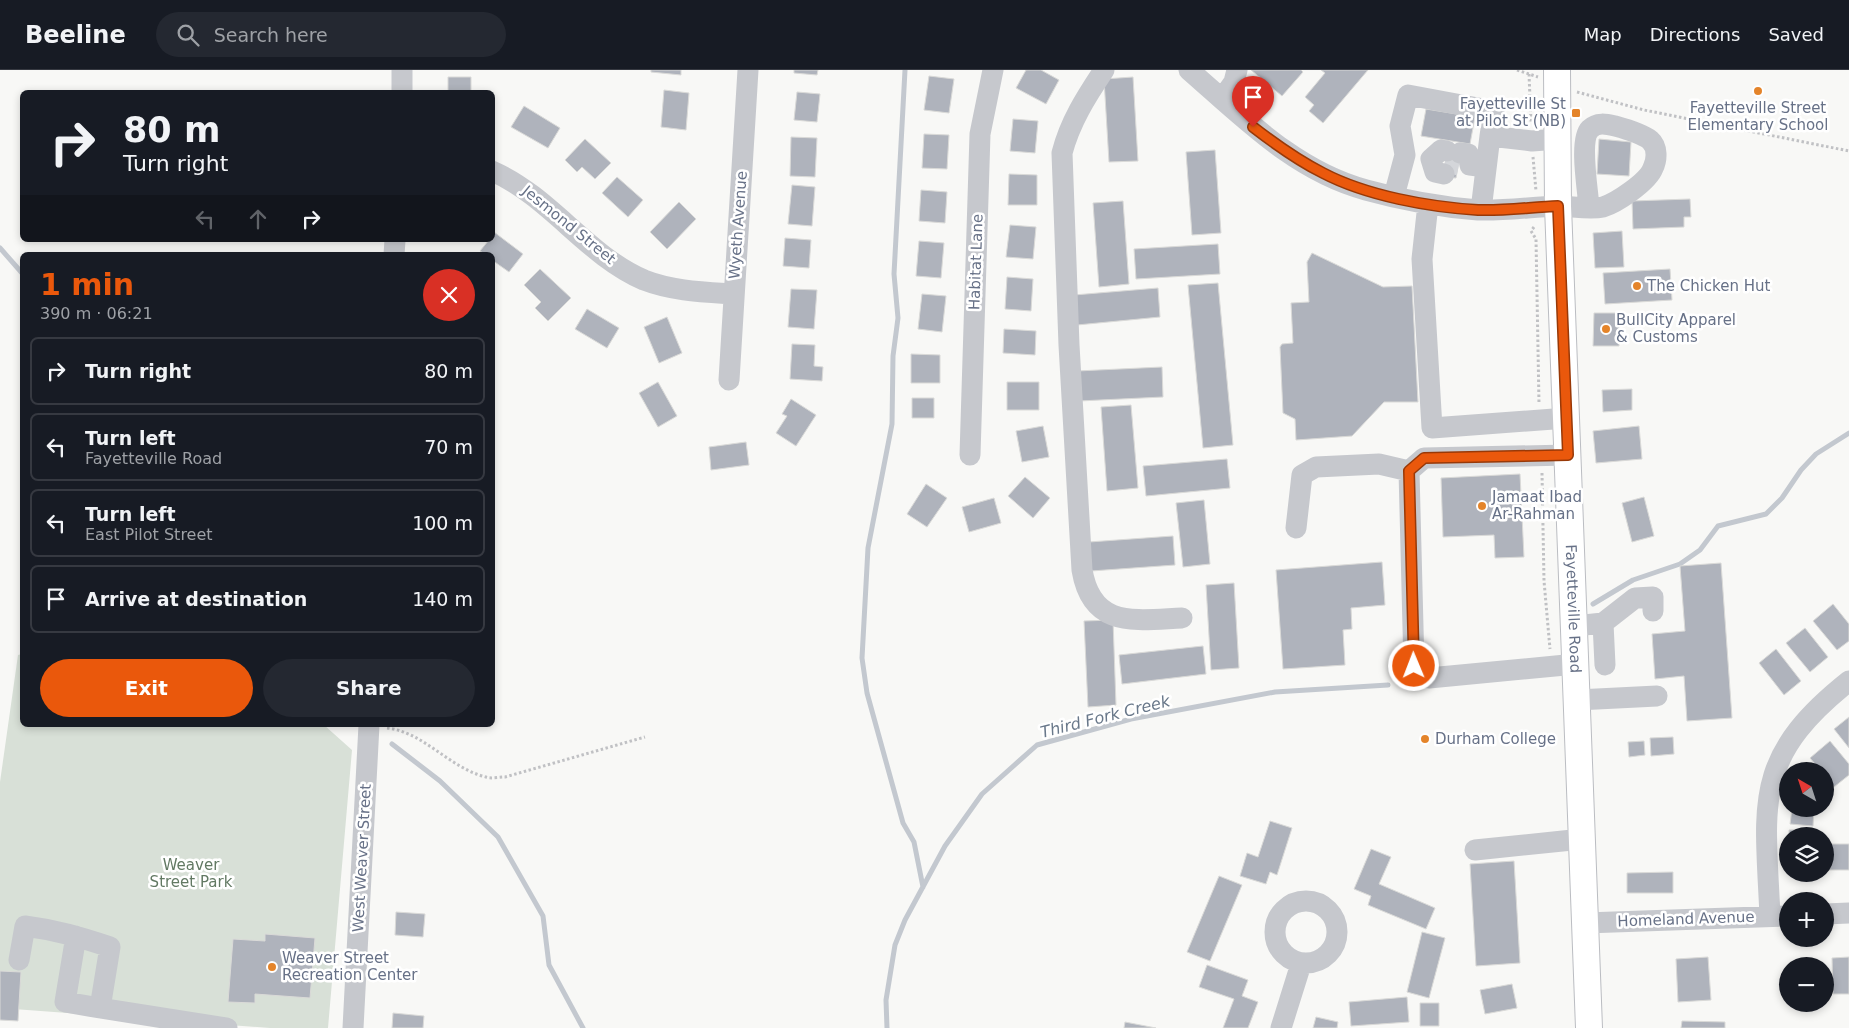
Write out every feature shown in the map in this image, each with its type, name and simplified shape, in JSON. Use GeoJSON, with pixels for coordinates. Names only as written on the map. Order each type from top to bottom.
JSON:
{"type":"FeatureCollection","features":[{"type":"Feature","properties":{"kind":"main road","name":"Fayetteville Road"},"geometry":{"type":"LineString","coordinates":[[1556,70],[1558,206],[1575,626],[1588,1028]]}},
{"type":"Feature","properties":{"kind":"street"},"geometry":{"type":"LineString","coordinates":[[402,70],[402,90]]}},
{"type":"Feature","properties":{"kind":"street","name":"Wyeth Avenue"},"geometry":{"type":"LineString","coordinates":[[728,380],[748,70]]}},
{"type":"Feature","properties":{"kind":"street","name":"Habitat Lane"},"geometry":{"type":"LineString","coordinates":[[970,455],[980,134],[993,70]]}},
{"type":"Feature","properties":{"kind":"street"},"geometry":{"type":"LineString","coordinates":[[1104,70],[1080,106],[1068,131],[1062,153],[1069,345],[1082,570],[1085,588],[1092,602],[1118,617],[1125,620],[1182,618]]}},
{"type":"Feature","properties":{"kind":"street"},"geometry":{"type":"LineString","coordinates":[[1189,70],[1285,152],[1316,170],[1365,190],[1428,204],[1481,210],[1558,206],[1589,207]]}},
{"type":"Feature","properties":{"kind":"street"},"geometry":{"type":"LineString","coordinates":[[1222,99],[1234,82],[1237,70]]}},
{"type":"Feature","properties":{"kind":"street"},"geometry":{"type":"LineString","coordinates":[[1394,196],[1405,155],[1400,126],[1408,95],[1494,111],[1490,136],[1455,163],[1405,155]]}},
{"type":"Feature","properties":{"kind":"street"},"geometry":{"type":"LineString","coordinates":[[1490,136],[1532,141],[1558,139]]}},
{"type":"Feature","properties":{"kind":"street"},"geometry":{"type":"LineString","coordinates":[[1455,163],[1481,210]]}},
{"type":"Feature","properties":{"kind":"street","name":"Jesmond Street"},"geometry":{"type":"LineString","coordinates":[[495,173],[535,195],[605,256],[624,270],[645,280],[669,287],[734,294]]}},
{"type":"Feature","properties":{"kind":"street"},"geometry":{"type":"LineString","coordinates":[[1428,204],[1422,259],[1432,428],[1567,418]]}},
{"type":"Feature","properties":{"kind":"street"},"geometry":{"type":"LineString","coordinates":[[1409,471],[1424,458],[1568,455]]}},
{"type":"Feature","properties":{"kind":"street"},"geometry":{"type":"LineString","coordinates":[[1296,528],[1302,475],[1316,467],[1379,464],[1409,471]]}},
{"type":"Feature","properties":{"kind":"street"},"geometry":{"type":"LineString","coordinates":[[1409,471],[1414,666],[1429,678],[1576,664]]}},
{"type":"Feature","properties":{"kind":"street"},"geometry":{"type":"LineString","coordinates":[[1575,626],[1603,623],[1635,598],[1653,598],[1653,611]]}},
{"type":"Feature","properties":{"kind":"street"},"geometry":{"type":"LineString","coordinates":[[1603,623],[1605,665]]}},
{"type":"Feature","properties":{"kind":"street"},"geometry":{"type":"LineString","coordinates":[[1779,916],[1765,816],[1772,777],[1780,756],[1794,734],[1808,717],[1849,681]]}},
{"type":"Feature","properties":{"kind":"street"},"geometry":{"type":"LineString","coordinates":[[1577,700],[1657,696]]}},
{"type":"Feature","properties":{"kind":"street","name":"West Weaver Street"},"geometry":{"type":"LineString","coordinates":[[353,1028],[368,734]]}},
{"type":"Feature","properties":{"kind":"street"},"geometry":{"type":"LineString","coordinates":[[1474,850],[1582,839]]}},
{"type":"Feature","properties":{"kind":"street"},"geometry":{"type":"LineString","coordinates":[[1834,914],[1849,913]]}},
{"type":"Feature","properties":{"kind":"street","name":"Homeland Avenue"},"geometry":{"type":"LineString","coordinates":[[1585,923],[1779,916]]}},
{"type":"Feature","properties":{"kind":"street"},"geometry":{"type":"LineString","coordinates":[[19,960],[25,926],[61,931],[110,946],[100,1008]]}},
{"type":"Feature","properties":{"kind":"street"},"geometry":{"type":"LineString","coordinates":[[76,936],[65,1002],[227,1028]]}},
{"type":"Feature","properties":{"kind":"street"},"geometry":{"type":"LineString","coordinates":[[1281,1028],[1301,964]]}},
{"type":"Feature","properties":{"kind":"path"},"geometry":{"type":"LineString","coordinates":[[1517,70],[1529,74]]}},
{"type":"Feature","properties":{"kind":"path"},"geometry":{"type":"LineString","coordinates":[[1573,91],[1644,110],[1849,151]]}},
{"type":"Feature","properties":{"kind":"path"},"geometry":{"type":"LineString","coordinates":[[1534,227],[1531,231],[1536,239],[1539,407]]}},
{"type":"Feature","properties":{"kind":"path"},"geometry":{"type":"LineString","coordinates":[[1542,455],[1544,581],[1550,654]]}},
{"type":"Feature","properties":{"kind":"path"},"geometry":{"type":"LineString","coordinates":[[368,734],[388,728],[399,730],[421,740],[468,770],[487,778],[505,777],[644,737]]}},
{"type":"Feature","properties":{"kind":"green space","name":"Weaver Street Park"},"geometry":{"type":"Polygon","coordinates":[[[20,654],[20,727],[326,727],[352,750],[328,1028],[270,1028],[0,1008],[0,782],[18,655],[20,654]]]}},
{"type":"Feature","properties":{"kind":"building"},"geometry":{"type":"Polygon","coordinates":[[[651,70],[681,70],[681,75],[651,72],[651,70]]]}},
{"type":"Feature","properties":{"kind":"building"},"geometry":{"type":"Polygon","coordinates":[[[794,70],[818,70],[817,75],[794,73],[794,70]]]}},
{"type":"Feature","properties":{"kind":"building"},"geometry":{"type":"Polygon","coordinates":[[[1026,70],[1041,70],[1059,80],[1046,104],[1016,88],[1026,70]]]}},
{"type":"Feature","properties":{"kind":"building"},"geometry":{"type":"Polygon","coordinates":[[[1251,70],[1301,70],[1303,72],[1282,96],[1251,70]]]}},
{"type":"Feature","properties":{"kind":"building"},"geometry":{"type":"Polygon","coordinates":[[[1321,70],[1368,70],[1323,123],[1309,111],[1314,105],[1305,97],[1325,73],[1321,70]]]}},
{"type":"Feature","properties":{"kind":"building"},"geometry":{"type":"Polygon","coordinates":[[[929,76],[954,79],[949,113],[924,110],[929,76]]]}},
{"type":"Feature","properties":{"kind":"building"},"geometry":{"type":"Polygon","coordinates":[[[448,77],[471,77],[471,90],[448,90],[448,77]]]}},
{"type":"Feature","properties":{"kind":"building"},"geometry":{"type":"Polygon","coordinates":[[[1133,77],[1138,161],[1109,162],[1104,79],[1133,77]]]}},
{"type":"Feature","properties":{"kind":"building"},"geometry":{"type":"Polygon","coordinates":[[[664,90],[689,93],[686,130],[661,127],[664,90]]]}},
{"type":"Feature","properties":{"kind":"building"},"geometry":{"type":"Polygon","coordinates":[[[797,92],[820,94],[817,122],[794,120],[797,92]]]}},
{"type":"Feature","properties":{"kind":"building"},"geometry":{"type":"Polygon","coordinates":[[[524,106],[560,128],[548,148],[511,127],[524,106]]]}},
{"type":"Feature","properties":{"kind":"building"},"geometry":{"type":"Polygon","coordinates":[[[1426,109],[1475,117],[1470,144],[1421,136],[1426,109]]]}},
{"type":"Feature","properties":{"kind":"building"},"geometry":{"type":"Polygon","coordinates":[[[1013,119],[1038,121],[1035,153],[1010,151],[1013,119]]]}},
{"type":"Feature","properties":{"kind":"building"},"geometry":{"type":"Polygon","coordinates":[[[924,134],[949,135],[947,169],[922,168],[924,134]]]}},
{"type":"Feature","properties":{"kind":"building"},"geometry":{"type":"Polygon","coordinates":[[[791,137],[817,138],[815,177],[790,176],[791,137]]]}},
{"type":"Feature","properties":{"kind":"building"},"geometry":{"type":"Polygon","coordinates":[[[585,139],[611,163],[595,179],[582,167],[577,172],[565,160],[585,139]]]}},
{"type":"Feature","properties":{"kind":"building"},"geometry":{"type":"Polygon","coordinates":[[[1599,139],[1631,142],[1629,176],[1597,174],[1599,139]]]}},
{"type":"Feature","properties":{"kind":"building"},"geometry":{"type":"Polygon","coordinates":[[[1448,146],[1461,148],[1456,178],[1443,177],[1448,146]]]}},
{"type":"Feature","properties":{"kind":"building"},"geometry":{"type":"Polygon","coordinates":[[[1215,150],[1221,233],[1192,235],[1186,152],[1215,150]]]}},
{"type":"Feature","properties":{"kind":"building"},"geometry":{"type":"Polygon","coordinates":[[[1009,174],[1037,175],[1037,205],[1008,205],[1009,174]]]}},
{"type":"Feature","properties":{"kind":"building"},"geometry":{"type":"Polygon","coordinates":[[[617,177],[643,200],[628,217],[602,193],[617,177]]]}},
{"type":"Feature","properties":{"kind":"building"},"geometry":{"type":"Polygon","coordinates":[[[792,185],[815,187],[812,226],[788,224],[792,185]]]}},
{"type":"Feature","properties":{"kind":"building"},"geometry":{"type":"Polygon","coordinates":[[[921,190],[947,192],[945,223],[919,221],[921,190]]]}},
{"type":"Feature","properties":{"kind":"building"},"geometry":{"type":"Polygon","coordinates":[[[1690,199],[1691,217],[1684,217],[1684,227],[1633,229],[1632,201],[1690,199]]]}},
{"type":"Feature","properties":{"kind":"building"},"geometry":{"type":"Polygon","coordinates":[[[1123,201],[1129,284],[1099,287],[1093,203],[1123,201]]]}},
{"type":"Feature","properties":{"kind":"building"},"geometry":{"type":"Polygon","coordinates":[[[679,202],[696,219],[667,249],[650,232],[679,202]]]}},
{"type":"Feature","properties":{"kind":"building"},"geometry":{"type":"Polygon","coordinates":[[[1010,225],[1036,227],[1033,259],[1006,257],[1010,225]]]}},
{"type":"Feature","properties":{"kind":"building"},"geometry":{"type":"Polygon","coordinates":[[[1622,231],[1624,267],[1595,268],[1593,233],[1622,231]]]}},
{"type":"Feature","properties":{"kind":"building"},"geometry":{"type":"Polygon","coordinates":[[[495,233],[523,254],[509,272],[495,262],[495,252],[480,251],[487,242],[495,242],[495,233]]]}},
{"type":"Feature","properties":{"kind":"building"},"geometry":{"type":"Polygon","coordinates":[[[785,238],[811,240],[809,268],[783,266],[785,238]]]}},
{"type":"Feature","properties":{"kind":"building"},"geometry":{"type":"Polygon","coordinates":[[[919,241],[944,243],[941,278],[916,276],[919,241]]]}},
{"type":"Feature","properties":{"kind":"building"},"geometry":{"type":"Polygon","coordinates":[[[1218,244],[1220,274],[1136,279],[1134,249],[1218,244]]]}},
{"type":"Feature","properties":{"kind":"building"},"geometry":{"type":"Polygon","coordinates":[[[1312,253],[1383,287],[1412,286],[1418,402],[1384,402],[1352,436],[1296,440],[1295,419],[1283,413],[1280,347],[1282,344],[1293,343],[1291,303],[1309,302],[1307,262],[1312,253]]]}},
{"type":"Feature","properties":{"kind":"building"},"geometry":{"type":"Polygon","coordinates":[[[540,269],[571,298],[548,321],[535,308],[541,302],[524,285],[540,269]]]}},
{"type":"Feature","properties":{"kind":"building","name":"The Chicken Hut"},"geometry":{"type":"Polygon","coordinates":[[[1670,269],[1672,300],[1605,304],[1603,273],[1670,269]]]}},
{"type":"Feature","properties":{"kind":"building"},"geometry":{"type":"Polygon","coordinates":[[[1007,277],[1033,279],[1031,311],[1005,309],[1007,277]]]}},
{"type":"Feature","properties":{"kind":"building"},"geometry":{"type":"Polygon","coordinates":[[[1218,283],[1233,445],[1203,448],[1188,285],[1218,283]]]}},
{"type":"Feature","properties":{"kind":"building"},"geometry":{"type":"Polygon","coordinates":[[[1158,288],[1160,317],[1077,325],[1074,295],[1158,288]]]}},
{"type":"Feature","properties":{"kind":"building"},"geometry":{"type":"Polygon","coordinates":[[[791,289],[817,290],[814,329],[788,327],[791,289]]]}},
{"type":"Feature","properties":{"kind":"building"},"geometry":{"type":"Polygon","coordinates":[[[922,294],[946,296],[942,332],[918,329],[922,294]]]}},
{"type":"Feature","properties":{"kind":"building"},"geometry":{"type":"Polygon","coordinates":[[[587,309],[619,328],[607,348],[575,329],[587,309]]]}},
{"type":"Feature","properties":{"kind":"building","name":"BullCity Apparel & Customs"},"geometry":{"type":"Polygon","coordinates":[[[1594,313],[1620,313],[1619,346],[1593,346],[1594,313]]]}},
{"type":"Feature","properties":{"kind":"building"},"geometry":{"type":"Polygon","coordinates":[[[667,317],[682,353],[659,363],[644,327],[667,317]]]}},
{"type":"Feature","properties":{"kind":"building"},"geometry":{"type":"Polygon","coordinates":[[[1004,329],[1036,331],[1035,355],[1003,353],[1004,329]]]}},
{"type":"Feature","properties":{"kind":"building"},"geometry":{"type":"Polygon","coordinates":[[[792,344],[815,345],[814,366],[823,367],[822,381],[790,379],[792,344]]]}},
{"type":"Feature","properties":{"kind":"building"},"geometry":{"type":"Polygon","coordinates":[[[911,354],[940,355],[940,383],[911,383],[911,354]]]}},
{"type":"Feature","properties":{"kind":"building"},"geometry":{"type":"Polygon","coordinates":[[[1162,367],[1163,397],[1079,401],[1077,371],[1162,367]]]}},
{"type":"Feature","properties":{"kind":"building"},"geometry":{"type":"Polygon","coordinates":[[[658,382],[677,416],[658,427],[639,393],[658,382]]]}},
{"type":"Feature","properties":{"kind":"building"},"geometry":{"type":"Polygon","coordinates":[[[1007,382],[1039,382],[1039,410],[1007,410],[1007,382]]]}},
{"type":"Feature","properties":{"kind":"building"},"geometry":{"type":"Polygon","coordinates":[[[1632,389],[1632,410],[1603,412],[1602,390],[1632,389]]]}},
{"type":"Feature","properties":{"kind":"building"},"geometry":{"type":"Polygon","coordinates":[[[912,398],[934,398],[934,418],[912,418],[912,398]]]}},
{"type":"Feature","properties":{"kind":"building"},"geometry":{"type":"Polygon","coordinates":[[[791,399],[816,415],[796,446],[776,433],[787,416],[782,414],[791,399]]]}},
{"type":"Feature","properties":{"kind":"building"},"geometry":{"type":"Polygon","coordinates":[[[1131,405],[1138,488],[1107,491],[1101,407],[1131,405]]]}},
{"type":"Feature","properties":{"kind":"building"},"geometry":{"type":"Polygon","coordinates":[[[1043,426],[1049,457],[1022,462],[1016,431],[1043,426]]]}},
{"type":"Feature","properties":{"kind":"building"},"geometry":{"type":"Polygon","coordinates":[[[1639,426],[1642,459],[1596,463],[1593,431],[1639,426]]]}},
{"type":"Feature","properties":{"kind":"building"},"geometry":{"type":"Polygon","coordinates":[[[746,442],[749,465],[711,470],[709,447],[746,442]]]}},
{"type":"Feature","properties":{"kind":"building"},"geometry":{"type":"Polygon","coordinates":[[[1227,459],[1230,488],[1146,496],[1143,466],[1227,459]]]}},
{"type":"Feature","properties":{"kind":"building","name":"Jamaat Ibad Ar-Rahman"},"geometry":{"type":"Polygon","coordinates":[[[1520,474],[1524,557],[1495,558],[1494,535],[1443,537],[1441,478],[1520,474]]]}},
{"type":"Feature","properties":{"kind":"building"},"geometry":{"type":"Polygon","coordinates":[[[1025,477],[1050,498],[1033,518],[1008,496],[1025,477]]]}},
{"type":"Feature","properties":{"kind":"building"},"geometry":{"type":"Polygon","coordinates":[[[926,484],[947,498],[927,527],[907,514],[926,484]]]}},
{"type":"Feature","properties":{"kind":"building"},"geometry":{"type":"Polygon","coordinates":[[[1644,497],[1654,536],[1632,542],[1622,503],[1644,497]]]}},
{"type":"Feature","properties":{"kind":"building"},"geometry":{"type":"Polygon","coordinates":[[[994,498],[1001,523],[969,532],[962,507],[994,498]]]}},
{"type":"Feature","properties":{"kind":"building"},"geometry":{"type":"Polygon","coordinates":[[[1204,500],[1210,564],[1183,567],[1176,503],[1204,500]]]}},
{"type":"Feature","properties":{"kind":"building"},"geometry":{"type":"Polygon","coordinates":[[[1173,536],[1175,565],[1091,571],[1089,542],[1173,536]]]}},
{"type":"Feature","properties":{"kind":"building"},"geometry":{"type":"Polygon","coordinates":[[[1382,562],[1385,605],[1351,608],[1352,629],[1343,630],[1345,665],[1283,669],[1276,570],[1382,562]]]}},
{"type":"Feature","properties":{"kind":"building"},"geometry":{"type":"Polygon","coordinates":[[[1721,563],[1732,718],[1687,721],[1684,676],[1655,679],[1652,634],[1685,631],[1680,566],[1721,563]]]}},
{"type":"Feature","properties":{"kind":"building"},"geometry":{"type":"Polygon","coordinates":[[[1234,583],[1239,668],[1211,670],[1206,585],[1234,583]]]}},
{"type":"Feature","properties":{"kind":"building"},"geometry":{"type":"Polygon","coordinates":[[[1833,604],[1849,624],[1849,641],[1837,650],[1813,621],[1833,604]]]}},
{"type":"Feature","properties":{"kind":"building"},"geometry":{"type":"Polygon","coordinates":[[[1113,620],[1116,705],[1088,707],[1084,621],[1113,620]]]}},
{"type":"Feature","properties":{"kind":"building"},"geometry":{"type":"Polygon","coordinates":[[[1805,628],[1828,657],[1810,672],[1786,643],[1805,628]]]}},
{"type":"Feature","properties":{"kind":"building"},"geometry":{"type":"Polygon","coordinates":[[[1203,646],[1206,674],[1122,684],[1119,655],[1203,646]]]}},
{"type":"Feature","properties":{"kind":"building"},"geometry":{"type":"Polygon","coordinates":[[[1776,649],[1801,681],[1784,695],[1759,663],[1776,649]]]}},
{"type":"Feature","properties":{"kind":"building"},"geometry":{"type":"Polygon","coordinates":[[[1849,717],[1849,748],[1834,729],[1849,717]]]}},
{"type":"Feature","properties":{"kind":"building"},"geometry":{"type":"Polygon","coordinates":[[[1673,737],[1674,754],[1651,756],[1650,738],[1673,737]]]}},
{"type":"Feature","properties":{"kind":"building"},"geometry":{"type":"Polygon","coordinates":[[[1644,741],[1645,755],[1629,757],[1628,742],[1644,741]]]}},
{"type":"Feature","properties":{"kind":"building"},"geometry":{"type":"Polygon","coordinates":[[[1830,741],[1849,764],[1849,775],[1834,787],[1834,762],[1813,762],[1810,758],[1830,741]]]}},
{"type":"Feature","properties":{"kind":"building"},"geometry":{"type":"Polygon","coordinates":[[[1791,818],[1813,818],[1813,826],[1790,824],[1791,818]]]}},
{"type":"Feature","properties":{"kind":"building"},"geometry":{"type":"Polygon","coordinates":[[[1270,821],[1292,828],[1277,875],[1270,872],[1266,884],[1240,876],[1247,853],[1258,857],[1270,821]]]}},
{"type":"Feature","properties":{"kind":"building"},"geometry":{"type":"Polygon","coordinates":[[[1834,844],[1849,844],[1849,870],[1834,870],[1834,844]]]}},
{"type":"Feature","properties":{"kind":"building"},"geometry":{"type":"Polygon","coordinates":[[[1371,849],[1391,857],[1379,884],[1435,908],[1426,929],[1368,905],[1371,896],[1354,889],[1371,849]]]}},
{"type":"Feature","properties":{"kind":"building"},"geometry":{"type":"Polygon","coordinates":[[[1514,861],[1520,963],[1476,966],[1470,864],[1514,861]]]}},
{"type":"Feature","properties":{"kind":"building"},"geometry":{"type":"Polygon","coordinates":[[[1673,872],[1673,893],[1627,893],[1627,873],[1673,872]]]}},
{"type":"Feature","properties":{"kind":"building"},"geometry":{"type":"Polygon","coordinates":[[[1219,876],[1242,885],[1210,961],[1187,952],[1219,876]]]}},
{"type":"Feature","properties":{"kind":"building"},"geometry":{"type":"Polygon","coordinates":[[[396,912],[425,914],[423,937],[395,935],[396,912]]]}},
{"type":"Feature","properties":{"kind":"building"},"geometry":{"type":"Polygon","coordinates":[[[1422,932],[1445,938],[1429,998],[1407,992],[1422,932]]]}},
{"type":"Feature","properties":{"kind":"building","name":"Weaver Street Recreation Center"},"geometry":{"type":"Polygon","coordinates":[[[265,934],[315,938],[310,998],[255,994],[255,1003],[228,1002],[233,939],[265,941],[265,934]]]}},
{"type":"Feature","properties":{"kind":"building"},"geometry":{"type":"Polygon","coordinates":[[[1708,957],[1711,1000],[1678,1002],[1676,959],[1708,957]]]}},
{"type":"Feature","properties":{"kind":"building"},"geometry":{"type":"Polygon","coordinates":[[[1849,957],[1849,994],[1834,994],[1834,958],[1849,957]]]}},
{"type":"Feature","properties":{"kind":"building"},"geometry":{"type":"Polygon","coordinates":[[[1207,965],[1248,980],[1242,996],[1258,1002],[1248,1028],[1223,1028],[1234,999],[1199,987],[1207,965]]]}},
{"type":"Feature","properties":{"kind":"building"},"geometry":{"type":"Polygon","coordinates":[[[0,971],[21,972],[18,1021],[0,1020],[0,971]]]}},
{"type":"Feature","properties":{"kind":"building"},"geometry":{"type":"Polygon","coordinates":[[[1512,984],[1517,1008],[1485,1014],[1480,990],[1512,984]]]}},
{"type":"Feature","properties":{"kind":"building"},"geometry":{"type":"Polygon","coordinates":[[[1407,997],[1409,1022],[1351,1026],[1349,1002],[1407,997]]]}},
{"type":"Feature","properties":{"kind":"building"},"geometry":{"type":"Polygon","coordinates":[[[1420,1003],[1439,1003],[1439,1026],[1420,1026],[1420,1003]]]}},
{"type":"Feature","properties":{"kind":"building"},"geometry":{"type":"Polygon","coordinates":[[[393,1013],[424,1016],[423,1028],[392,1028],[393,1013]]]}},
{"type":"Feature","properties":{"kind":"building"},"geometry":{"type":"Polygon","coordinates":[[[1316,1017],[1338,1022],[1337,1028],[1313,1028],[1316,1017]]]}},
{"type":"Feature","properties":{"kind":"building"},"geometry":{"type":"Polygon","coordinates":[[[1682,1021],[1725,1022],[1725,1028],[1681,1028],[1682,1021]]]}},
{"type":"Feature","properties":{"kind":"building"},"geometry":{"type":"Polygon","coordinates":[[[1125,1022],[1156,1028],[1124,1028],[1125,1022]]]}},
{"type":"Feature","properties":{"kind":"waterway"},"geometry":{"type":"LineString","coordinates":[[905,70],[894,274],[898,318],[893,356],[892,424],[868,548],[862,658],[867,693],[903,823],[914,842],[923,887]]}},
{"type":"Feature","properties":{"kind":"waterway"},"geometry":{"type":"LineString","coordinates":[[0,248],[20,271]]}},
{"type":"Feature","properties":{"kind":"waterway","name":"Third Fork Creek"},"geometry":{"type":"LineString","coordinates":[[1593,604],[1633,580],[1680,564],[1700,550],[1718,526],[1766,514],[1782,498],[1801,470],[1816,454],[1849,433]]}},
{"type":"Feature","properties":{"kind":"waterway","name":"Third Fork Creek"},"geometry":{"type":"LineString","coordinates":[[887,1028],[886,1000],[895,945],[905,920],[945,846],[982,794],[1037,745],[1131,719],[1275,692],[1388,685]]}},
{"type":"Feature","properties":{"kind":"waterway"},"geometry":{"type":"LineString","coordinates":[[392,744],[440,781],[498,837],[543,916],[549,965],[583,1028]]}},
{"type":"Feature","properties":{"kind":"tunnel"},"geometry":{"type":"LineString","coordinates":[[1445,162],[1459,165]]}},
{"type":"Feature","properties":{"kind":"place","name":"Fayetteville Street Elementary School"},"geometry":{"type":"Point","coordinates":[1758,91]}},
{"type":"Feature","properties":{"kind":"place","name":"Fayetteville St at Pilot St (NB)"},"geometry":{"type":"Point","coordinates":[1576,113]}},
{"type":"Feature","properties":{"kind":"place","name":"The Chicken Hut"},"geometry":{"type":"Point","coordinates":[1637,286]}},
{"type":"Feature","properties":{"kind":"place","name":"BullCity Apparel & Customs"},"geometry":{"type":"Point","coordinates":[1606,329]}},
{"type":"Feature","properties":{"kind":"place","name":"Jamaat Ibad Ar-Rahman"},"geometry":{"type":"Point","coordinates":[1482,506]}},
{"type":"Feature","properties":{"kind":"place","name":"Durham College"},"geometry":{"type":"Point","coordinates":[1425,739]}},
{"type":"Feature","properties":{"kind":"place","name":"Weaver Street Recreation Center"},"geometry":{"type":"Point","coordinates":[272,967]}},
{"type":"Feature","properties":{"kind":"route"},"geometry":{"type":"LineString","coordinates":[[1253,127],[1285,152],[1324,174],[1365,190],[1428,204],[1479,210],[1558,206],[1568,455],[1424,458],[1409,471],[1414,666]]}}]}
